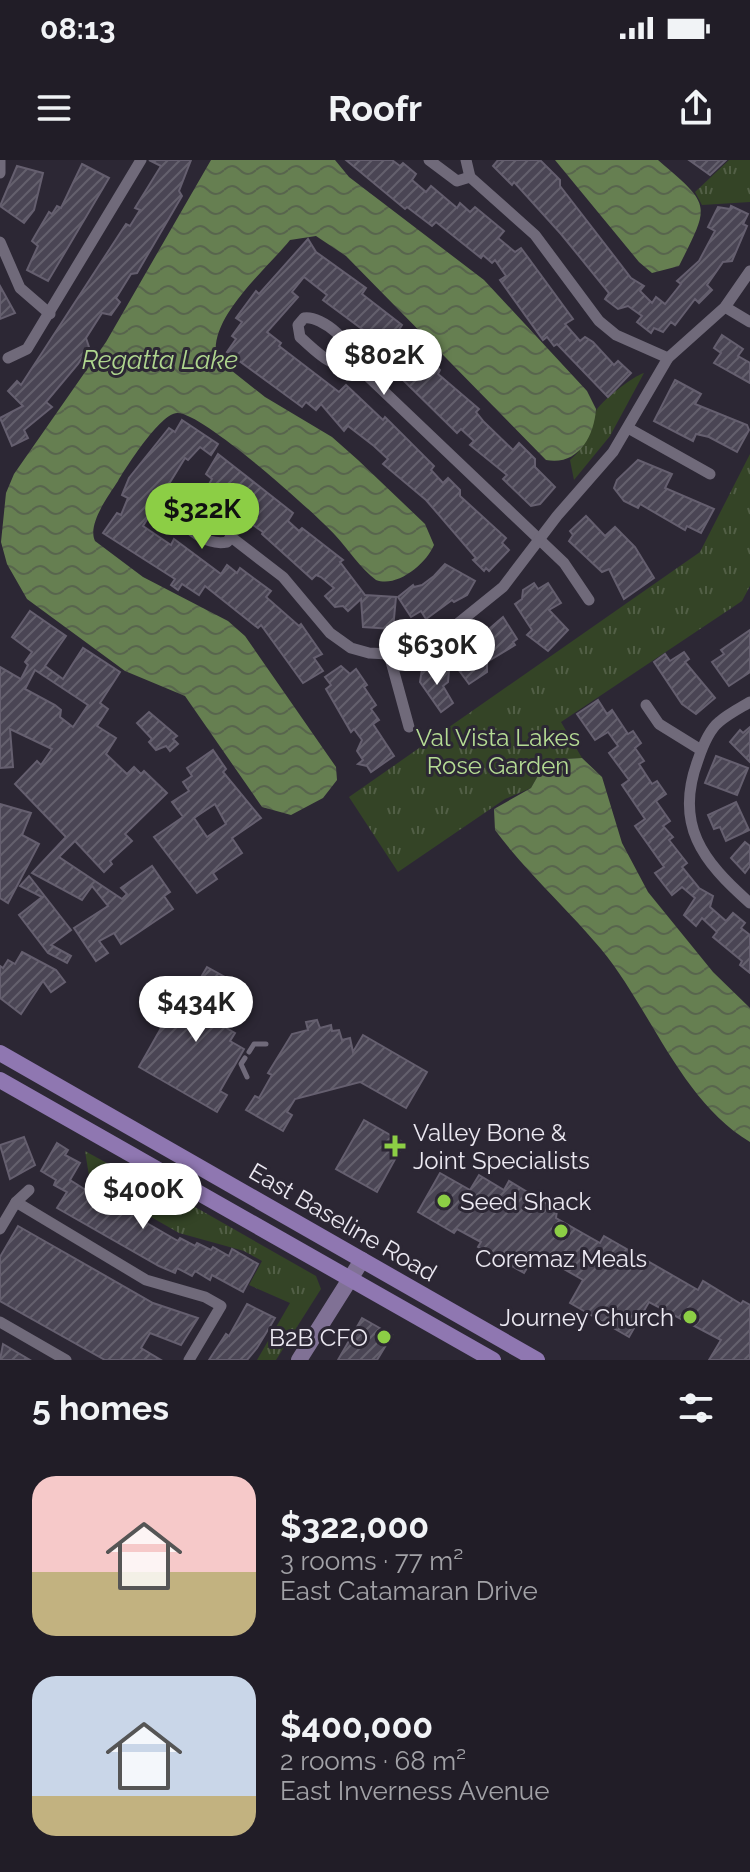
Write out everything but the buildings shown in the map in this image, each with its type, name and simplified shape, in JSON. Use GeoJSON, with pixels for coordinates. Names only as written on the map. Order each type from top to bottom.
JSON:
{"type":"FeatureCollection","features":[{"type":"Feature","properties":{"kind":"main road","name":"East Baseline Road"},"geometry":{"type":"LineString","coordinates":[[0,1053],[537,1360]]}},
{"type":"Feature","properties":{"kind":"main road","name":"East Baseline Road"},"geometry":{"type":"LineString","coordinates":[[0,1080],[493,1360]]}},
{"type":"Feature","properties":{"kind":"street"},"geometry":{"type":"LineString","coordinates":[[8,358],[27,349],[141,160]]}},
{"type":"Feature","properties":{"kind":"street"},"geometry":{"type":"LineString","coordinates":[[429,160],[457,181],[470,177]]}},
{"type":"Feature","properties":{"kind":"street"},"geometry":{"type":"LineString","coordinates":[[466,160],[470,177],[535,235],[599,321],[616,335],[668,358]]}},
{"type":"Feature","properties":{"kind":"street"},"geometry":{"type":"LineString","coordinates":[[0,161],[0,173]]}},
{"type":"Feature","properties":{"kind":"street"},"geometry":{"type":"LineString","coordinates":[[0,242],[20,288],[50,314]]}},
{"type":"Feature","properties":{"kind":"street"},"geometry":{"type":"LineString","coordinates":[[231,537],[227,542],[211,542],[195,533],[177,515],[179,503],[188,498],[227,521],[231,537],[283,577],[340,641],[358,651],[389,654],[451,629],[503,587],[557,516],[613,452],[668,358],[725,307],[750,271]]}},
{"type":"Feature","properties":{"kind":"street"},"geometry":{"type":"LineString","coordinates":[[725,307],[750,322]]}},
{"type":"Feature","properties":{"kind":"street"},"geometry":{"type":"LineString","coordinates":[[355,364],[346,367],[332,363],[300,337],[298,325],[304,318],[316,319],[350,348],[355,364],[564,563],[589,600]]}},
{"type":"Feature","properties":{"kind":"street"},"geometry":{"type":"LineString","coordinates":[[628,428],[710,474]]}},
{"type":"Feature","properties":{"kind":"street"},"geometry":{"type":"LineString","coordinates":[[389,654],[409,727]]}},
{"type":"Feature","properties":{"kind":"street"},"geometry":{"type":"LineString","coordinates":[[750,702],[716,723],[701,750],[688,786],[689,820],[703,852],[725,882],[750,903]]}},
{"type":"Feature","properties":{"kind":"street"},"geometry":{"type":"LineString","coordinates":[[646,705],[659,724],[701,750]]}},
{"type":"Feature","properties":{"kind":"street"},"geometry":{"type":"LineString","coordinates":[[0,1229],[16,1202],[29,1190]]}},
{"type":"Feature","properties":{"kind":"street"},"geometry":{"type":"LineString","coordinates":[[16,1202],[146,1280],[205,1297],[221,1306],[189,1360]]}},
{"type":"Feature","properties":{"kind":"street"},"geometry":{"type":"LineString","coordinates":[[299,1360],[362,1260]]}},
{"type":"Feature","properties":{"kind":"street"},"geometry":{"type":"LineString","coordinates":[[0,1322],[66,1360]]}},
{"type":"Feature","properties":{"kind":"lane"},"geometry":{"type":"LineString","coordinates":[[247,1077],[241,1064],[254,1044],[266,1044]]}},
{"type":"Feature","properties":{"kind":"green space"},"geometry":{"type":"Polygon","coordinates":[[[729,160],[750,160],[750,202],[702,205],[695,192],[729,160]]]}},
{"type":"Feature","properties":{"kind":"green space"},"geometry":{"type":"Polygon","coordinates":[[[644,373],[610,436],[574,480],[570,460],[584,444],[596,411],[617,390],[644,373]]]}},
{"type":"Feature","properties":{"kind":"green space","name":"Val Vista Lakes Rose Garden"},"geometry":{"type":"Polygon","coordinates":[[[750,454],[750,586],[742,601],[561,722],[582,758],[565,759],[539,774],[531,788],[505,799],[398,872],[349,797],[700,552],[750,454]]]}},
{"type":"Feature","properties":{"kind":"green space"},"geometry":{"type":"Polygon","coordinates":[[[85,1151],[154,1189],[160,1187],[316,1276],[321,1289],[276,1360],[257,1360],[290,1303],[249,1285],[262,1261],[244,1251],[179,1233],[90,1182],[85,1151]]]}},
{"type":"Feature","properties":{"kind":"water","name":"Regatta Lake"},"geometry":{"type":"Polygon","coordinates":[[[211,160],[335,160],[349,177],[484,280],[587,391],[596,409],[592,430],[582,448],[567,459],[546,460],[346,256],[316,236],[290,240],[241,295],[221,328],[216,344],[217,359],[265,397],[332,437],[358,460],[425,524],[434,545],[430,552],[410,573],[393,581],[376,580],[323,523],[258,465],[209,428],[177,413],[162,422],[136,453],[100,510],[93,534],[95,541],[143,577],[228,621],[245,636],[336,767],[337,780],[323,798],[291,815],[262,807],[185,696],[125,671],[27,599],[7,564],[1,542],[6,493],[14,474],[106,342],[211,160]]]}},
{"type":"Feature","properties":{"kind":"water"},"geometry":{"type":"Polygon","coordinates":[[[555,160],[658,160],[697,197],[700,207],[696,230],[679,266],[652,273],[639,262],[555,160]]]}},
{"type":"Feature","properties":{"kind":"water"},"geometry":{"type":"Polygon","coordinates":[[[582,758],[602,777],[622,843],[648,892],[713,972],[750,1008],[750,1142],[704,1103],[601,949],[495,830],[494,809],[531,788],[539,774],[565,759],[582,758]]]}},
{"type":"Feature","properties":{"kind":"place","name":"Valley Bone & Joint Specialists"},"geometry":{"type":"Point","coordinates":[395,1146]}},
{"type":"Feature","properties":{"kind":"place","name":"Seed Shack"},"geometry":{"type":"Point","coordinates":[444,1201]}},
{"type":"Feature","properties":{"kind":"place","name":"Coremaz Meals"},"geometry":{"type":"Point","coordinates":[561,1231]}},
{"type":"Feature","properties":{"kind":"place","name":"Journey Church"},"geometry":{"type":"Point","coordinates":[690,1317]}},
{"type":"Feature","properties":{"kind":"place","name":"B2B CFO"},"geometry":{"type":"Point","coordinates":[384,1337]}}]}
